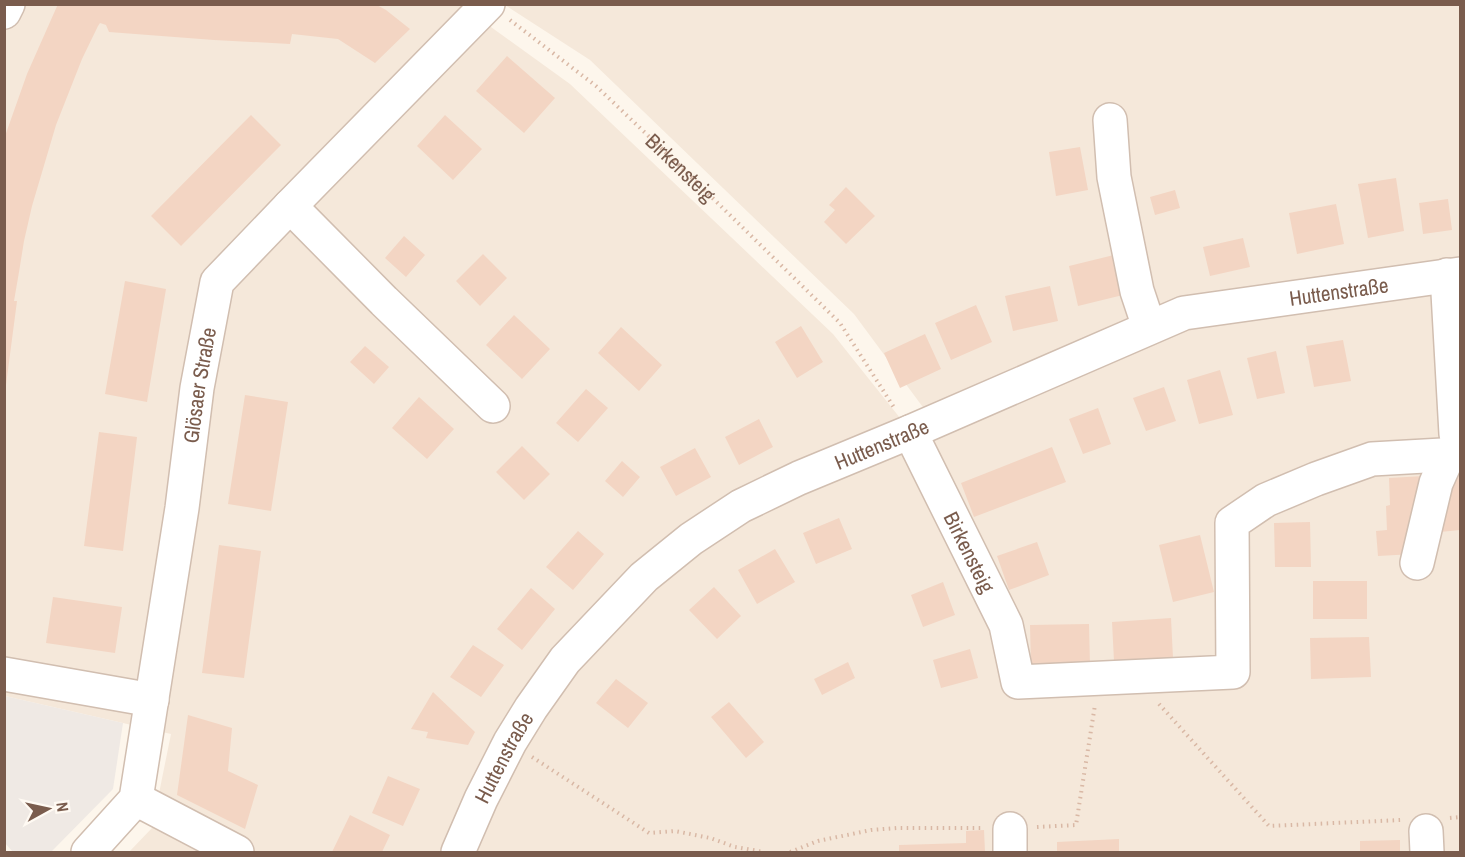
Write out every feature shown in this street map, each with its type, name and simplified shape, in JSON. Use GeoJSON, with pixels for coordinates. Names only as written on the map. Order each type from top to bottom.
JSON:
{"type":"FeatureCollection","features":[{"type":"Feature","properties":{"kind":"street"},"geometry":{"type":"LineString","coordinates":[[4,12],[8,4]]}},
{"type":"Feature","properties":{"kind":"street","name":"Glösaer Straße"},"geometry":{"type":"LineString","coordinates":[[136,799],[182,508],[196,388],[217,282],[290,206],[496,9]]}},
{"type":"Feature","properties":{"kind":"street"},"geometry":{"type":"LineString","coordinates":[[1110,120],[1114,177],[1137,291],[1149,327]]}},
{"type":"Feature","properties":{"kind":"street"},"geometry":{"type":"LineString","coordinates":[[290,206],[493,406]]}},
{"type":"Feature","properties":{"kind":"street"},"geometry":{"type":"LineString","coordinates":[[1417,563],[1436,483],[1455,448],[1454,274]]}},
{"type":"Feature","properties":{"kind":"street","name":"Huttenstraße"},"geometry":{"type":"LineString","coordinates":[[458,852],[480,799],[510,742],[565,660],[644,577],[692,539],[741,506],[799,478],[1184,313],[1454,274]]}},
{"type":"Feature","properties":{"kind":"street","name":"Birkensteig"},"geometry":{"type":"LineString","coordinates":[[910,432],[1006,625],[1018,682],[1233,672],[1232,523],[1266,500],[1372,459],[1455,448]]}},
{"type":"Feature","properties":{"kind":"street"},"geometry":{"type":"LineString","coordinates":[[4,674],[152,700]]}},
{"type":"Feature","properties":{"kind":"street"},"geometry":{"type":"LineString","coordinates":[[88,852],[136,799],[237,852]]}},
{"type":"Feature","properties":{"kind":"path","name":"Birkensteig"},"geometry":{"type":"LineString","coordinates":[[496,9],[596,86],[840,323],[910,432]]}},
{"type":"Feature","properties":{"kind":"path"},"geometry":{"type":"LineString","coordinates":[[790,852],[818,841],[871,830],[994,827],[1010,841],[1076,825],[1100,678]]}},
{"type":"Feature","properties":{"kind":"path"},"geometry":{"type":"LineString","coordinates":[[1154,698],[1269,826],[1418,834]]}},
{"type":"Feature","properties":{"kind":"path"},"geometry":{"type":"LineString","coordinates":[[510,742],[649,832],[675,831],[764,852]]}},
{"type":"Feature","properties":{"kind":"shaded area"},"geometry":{"type":"Polygon","coordinates":[[[5,5],[470,5],[466,9],[570,84],[833,334],[916,438],[1187,328],[1460,289],[1460,852],[129,852],[152,828],[171,734],[5,696],[5,5]]]}},
{"type":"Feature","properties":{"kind":"shaded area"},"geometry":{"type":"Polygon","coordinates":[[[505,5],[1460,5],[1460,258],[1180,297],[925,410],[854,314],[590,60],[505,5]]]}},
{"type":"Feature","properties":{"kind":"shaded area"},"geometry":{"type":"Polygon","coordinates":[[[5,696],[123,723],[113,789],[51,852],[13,852],[5,843],[5,696]]]}},
{"type":"Feature","properties":{"kind":"building"},"geometry":{"type":"Polygon","coordinates":[[[58,4],[375,4],[410,29],[375,63],[338,39],[292,34],[290,44],[214,40],[109,32],[106,25],[100,23],[82,59],[56,125],[32,206],[14,301],[17,301],[6,385],[4,385],[4,139],[27,74],[58,4]]]}},
{"type":"Feature","properties":{"kind":"building"},"geometry":{"type":"Polygon","coordinates":[[[507,56],[555,98],[524,133],[476,91],[507,56]]]}},
{"type":"Feature","properties":{"kind":"building"},"geometry":{"type":"Polygon","coordinates":[[[251,115],[281,145],[181,246],[151,216],[251,115]]]}},
{"type":"Feature","properties":{"kind":"building"},"geometry":{"type":"Polygon","coordinates":[[[445,115],[482,149],[453,180],[417,146],[445,115]]]}},
{"type":"Feature","properties":{"kind":"building"},"geometry":{"type":"Polygon","coordinates":[[[1080,147],[1088,190],[1056,196],[1049,152],[1080,147]]]}},
{"type":"Feature","properties":{"kind":"building"},"geometry":{"type":"Polygon","coordinates":[[[1396,178],[1404,231],[1368,238],[1358,184],[1396,178]]]}},
{"type":"Feature","properties":{"kind":"building"},"geometry":{"type":"Polygon","coordinates":[[[846,187],[875,216],[846,244],[824,222],[835,210],[829,205],[846,187]]]}},
{"type":"Feature","properties":{"kind":"building"},"geometry":{"type":"Polygon","coordinates":[[[1175,190],[1180,208],[1155,215],[1150,197],[1175,190]]]}},
{"type":"Feature","properties":{"kind":"building"},"geometry":{"type":"Polygon","coordinates":[[[1448,199],[1452,230],[1423,234],[1419,203],[1448,199]]]}},
{"type":"Feature","properties":{"kind":"building"},"geometry":{"type":"Polygon","coordinates":[[[1336,204],[1344,244],[1297,254],[1289,213],[1336,204]]]}},
{"type":"Feature","properties":{"kind":"building"},"geometry":{"type":"Polygon","coordinates":[[[404,236],[425,255],[406,277],[385,258],[404,236]]]}},
{"type":"Feature","properties":{"kind":"building"},"geometry":{"type":"Polygon","coordinates":[[[1243,238],[1250,267],[1210,276],[1203,247],[1243,238]]]}},
{"type":"Feature","properties":{"kind":"building"},"geometry":{"type":"Polygon","coordinates":[[[483,254],[507,278],[480,306],[456,281],[483,254]]]}},
{"type":"Feature","properties":{"kind":"building"},"geometry":{"type":"Polygon","coordinates":[[[1118,254],[1127,294],[1078,306],[1069,266],[1118,254]]]}},
{"type":"Feature","properties":{"kind":"building"},"geometry":{"type":"Polygon","coordinates":[[[125,281],[166,289],[147,402],[105,394],[125,281]]]}},
{"type":"Feature","properties":{"kind":"building"},"geometry":{"type":"Polygon","coordinates":[[[1050,286],[1058,321],[1013,331],[1005,296],[1050,286]]]}},
{"type":"Feature","properties":{"kind":"building"},"geometry":{"type":"Polygon","coordinates":[[[976,305],[992,342],[951,360],[935,323],[976,305]]]}},
{"type":"Feature","properties":{"kind":"building"},"geometry":{"type":"Polygon","coordinates":[[[514,315],[550,349],[522,379],[486,345],[514,315]]]}},
{"type":"Feature","properties":{"kind":"building"},"geometry":{"type":"Polygon","coordinates":[[[801,326],[823,362],[797,378],[775,342],[801,326]]]}},
{"type":"Feature","properties":{"kind":"building"},"geometry":{"type":"Polygon","coordinates":[[[621,327],[662,365],[639,391],[598,353],[621,327]]]}},
{"type":"Feature","properties":{"kind":"building"},"geometry":{"type":"Polygon","coordinates":[[[925,334],[941,369],[900,388],[884,353],[925,334]]]}},
{"type":"Feature","properties":{"kind":"building"},"geometry":{"type":"Polygon","coordinates":[[[1343,340],[1351,381],[1314,387],[1306,346],[1343,340]]]}},
{"type":"Feature","properties":{"kind":"building"},"geometry":{"type":"Polygon","coordinates":[[[365,346],[389,367],[374,384],[350,362],[365,346]]]}},
{"type":"Feature","properties":{"kind":"building"},"geometry":{"type":"Polygon","coordinates":[[[1276,351],[1285,393],[1257,399],[1247,358],[1276,351]]]}},
{"type":"Feature","properties":{"kind":"building"},"geometry":{"type":"Polygon","coordinates":[[[1220,370],[1233,415],[1199,424],[1187,380],[1220,370]]]}},
{"type":"Feature","properties":{"kind":"building"},"geometry":{"type":"Polygon","coordinates":[[[1164,387],[1176,421],[1146,431],[1133,398],[1164,387]]]}},
{"type":"Feature","properties":{"kind":"building"},"geometry":{"type":"Polygon","coordinates":[[[586,389],[608,408],[578,442],[556,423],[586,389]]]}},
{"type":"Feature","properties":{"kind":"building"},"geometry":{"type":"Polygon","coordinates":[[[245,395],[288,402],[271,511],[228,504],[245,395]]]}},
{"type":"Feature","properties":{"kind":"building"},"geometry":{"type":"Polygon","coordinates":[[[419,397],[454,429],[427,459],[392,428],[419,397]]]}},
{"type":"Feature","properties":{"kind":"building"},"geometry":{"type":"Polygon","coordinates":[[[1098,408],[1111,444],[1083,454],[1069,419],[1098,408]]]}},
{"type":"Feature","properties":{"kind":"building"},"geometry":{"type":"Polygon","coordinates":[[[759,419],[773,447],[739,465],[725,437],[759,419]]]}},
{"type":"Feature","properties":{"kind":"building"},"geometry":{"type":"Polygon","coordinates":[[[99,432],[137,437],[123,551],[84,546],[99,432]]]}},
{"type":"Feature","properties":{"kind":"building"},"geometry":{"type":"Polygon","coordinates":[[[522,446],[550,474],[524,500],[496,472],[522,446]]]}},
{"type":"Feature","properties":{"kind":"building"},"geometry":{"type":"Polygon","coordinates":[[[1052,447],[1066,482],[974,517],[961,483],[1052,447]]]}},
{"type":"Feature","properties":{"kind":"building"},"geometry":{"type":"Polygon","coordinates":[[[695,448],[711,477],[676,496],[660,467],[695,448]]]}},
{"type":"Feature","properties":{"kind":"building"},"geometry":{"type":"Polygon","coordinates":[[[622,461],[640,477],[623,497],[605,481],[622,461]]]}},
{"type":"Feature","properties":{"kind":"building"},"geometry":{"type":"Polygon","coordinates":[[[1460,468],[1460,530],[1440,532],[1442,511],[1447,510],[1446,499],[1450,499],[1449,490],[1452,490],[1452,479],[1460,468]]]}},
{"type":"Feature","properties":{"kind":"building"},"geometry":{"type":"Polygon","coordinates":[[[1424,476],[1414,554],[1378,556],[1376,531],[1387,530],[1386,506],[1390,505],[1389,478],[1424,476]]]}},
{"type":"Feature","properties":{"kind":"building"},"geometry":{"type":"Polygon","coordinates":[[[839,518],[852,549],[816,564],[803,533],[839,518]]]}},
{"type":"Feature","properties":{"kind":"building"},"geometry":{"type":"Polygon","coordinates":[[[1310,522],[1311,567],[1275,567],[1274,523],[1310,522]]]}},
{"type":"Feature","properties":{"kind":"building"},"geometry":{"type":"Polygon","coordinates":[[[578,531],[604,554],[573,590],[546,567],[578,531]]]}},
{"type":"Feature","properties":{"kind":"building"},"geometry":{"type":"Polygon","coordinates":[[[1200,535],[1214,592],[1173,602],[1159,545],[1200,535]]]}},
{"type":"Feature","properties":{"kind":"building"},"geometry":{"type":"Polygon","coordinates":[[[1037,542],[1049,575],[1009,590],[997,556],[1037,542]]]}},
{"type":"Feature","properties":{"kind":"building"},"geometry":{"type":"Polygon","coordinates":[[[219,545],[261,551],[244,678],[202,673],[219,545]]]}},
{"type":"Feature","properties":{"kind":"building"},"geometry":{"type":"Polygon","coordinates":[[[775,549],[795,582],[757,604],[738,570],[775,549]]]}},
{"type":"Feature","properties":{"kind":"building"},"geometry":{"type":"Polygon","coordinates":[[[1313,581],[1367,581],[1367,619],[1313,619],[1313,581]]]}},
{"type":"Feature","properties":{"kind":"building"},"geometry":{"type":"Polygon","coordinates":[[[943,582],[955,615],[923,627],[911,595],[943,582]]]}},
{"type":"Feature","properties":{"kind":"building"},"geometry":{"type":"Polygon","coordinates":[[[714,587],[741,616],[717,639],[689,610],[714,587]]]}},
{"type":"Feature","properties":{"kind":"building"},"geometry":{"type":"Polygon","coordinates":[[[531,588],[555,609],[522,650],[497,629],[531,588]]]}},
{"type":"Feature","properties":{"kind":"building"},"geometry":{"type":"Polygon","coordinates":[[[53,597],[122,607],[115,653],[46,643],[53,597]]]}},
{"type":"Feature","properties":{"kind":"building"},"geometry":{"type":"Polygon","coordinates":[[[1171,618],[1173,658],[1114,661],[1112,622],[1171,618]]]}},
{"type":"Feature","properties":{"kind":"building"},"geometry":{"type":"Polygon","coordinates":[[[1089,624],[1090,666],[1031,667],[1030,625],[1089,624]]]}},
{"type":"Feature","properties":{"kind":"building"},"geometry":{"type":"Polygon","coordinates":[[[1369,637],[1371,677],[1311,679],[1310,638],[1369,637]]]}},
{"type":"Feature","properties":{"kind":"building"},"geometry":{"type":"Polygon","coordinates":[[[473,645],[504,665],[481,697],[450,677],[473,645]]]}},
{"type":"Feature","properties":{"kind":"building"},"geometry":{"type":"Polygon","coordinates":[[[970,649],[978,678],[941,688],[933,660],[970,649]]]}},
{"type":"Feature","properties":{"kind":"building"},"geometry":{"type":"Polygon","coordinates":[[[848,662],[855,678],[822,695],[814,679],[848,662]]]}},
{"type":"Feature","properties":{"kind":"building"},"geometry":{"type":"Polygon","coordinates":[[[616,679],[648,703],[628,728],[596,703],[616,679]]]}},
{"type":"Feature","properties":{"kind":"building"},"geometry":{"type":"Polygon","coordinates":[[[433,692],[475,732],[468,745],[426,738],[428,732],[411,729],[433,692]]]}},
{"type":"Feature","properties":{"kind":"building"},"geometry":{"type":"Polygon","coordinates":[[[729,702],[764,742],[746,758],[711,717],[729,702]]]}},
{"type":"Feature","properties":{"kind":"building"},"geometry":{"type":"Polygon","coordinates":[[[188,715],[232,728],[228,771],[258,785],[245,829],[177,795],[188,715]]]}},
{"type":"Feature","properties":{"kind":"building"},"geometry":{"type":"Polygon","coordinates":[[[388,776],[420,789],[403,826],[372,813],[388,776]]]}},
{"type":"Feature","properties":{"kind":"building"},"geometry":{"type":"Polygon","coordinates":[[[350,815],[390,835],[382,852],[332,852],[350,815]]]}},
{"type":"Feature","properties":{"kind":"building"},"geometry":{"type":"Polygon","coordinates":[[[984,830],[985,852],[899,852],[899,845],[966,843],[966,831],[984,830]]]}},
{"type":"Feature","properties":{"kind":"building"},"geometry":{"type":"Polygon","coordinates":[[[1119,839],[1119,852],[1057,852],[1057,842],[1119,839]]]}},
{"type":"Feature","properties":{"kind":"building"},"geometry":{"type":"Polygon","coordinates":[[[1400,840],[1400,852],[1360,852],[1360,841],[1400,840]]]}}]}
